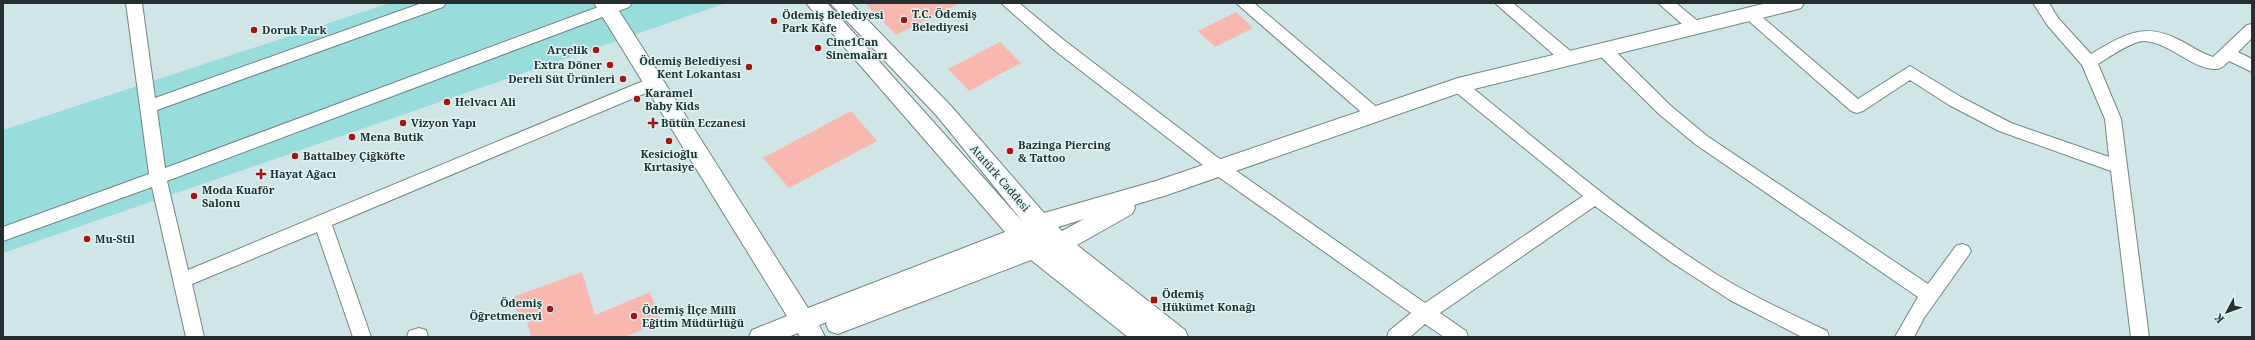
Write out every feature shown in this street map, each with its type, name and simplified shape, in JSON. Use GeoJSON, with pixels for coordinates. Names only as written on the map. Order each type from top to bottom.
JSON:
{"type":"FeatureCollection","features":[{"type":"Feature","properties":{"kind":"street"},"geometry":{"type":"LineString","coordinates":[[134,3],[158,178],[183,280],[195,337]]}},
{"type":"Feature","properties":{"kind":"street","name":"Atatürk Caddesi"},"geometry":{"type":"LineString","coordinates":[[816,3],[1031,236],[1146,337]]}},
{"type":"Feature","properties":{"kind":"street","name":"Atatürk Caddesi"},"geometry":{"type":"LineString","coordinates":[[840,3],[944,111],[1031,236]]}},
{"type":"Feature","properties":{"kind":"street"},"geometry":{"type":"LineString","coordinates":[[1009,3],[1059,46],[1219,168],[1459,337]]}},
{"type":"Feature","properties":{"kind":"street"},"geometry":{"type":"LineString","coordinates":[[1244,3],[1374,114]]}},
{"type":"Feature","properties":{"kind":"street"},"geometry":{"type":"LineString","coordinates":[[1503,3],[1568,58]]}},
{"type":"Feature","properties":{"kind":"street"},"geometry":{"type":"LineString","coordinates":[[1666,3],[1695,27]]}},
{"type":"Feature","properties":{"kind":"street"},"geometry":{"type":"LineString","coordinates":[[761,337],[808,332],[1031,236],[1158,189],[1458,85],[1794,3]]}},
{"type":"Feature","properties":{"kind":"street"},"geometry":{"type":"LineString","coordinates":[[2041,3],[2053,22],[2089,62],[2113,119],[2140,337]]}},
{"type":"Feature","properties":{"kind":"street"},"geometry":{"type":"LineString","coordinates":[[148,107],[433,4]]}},
{"type":"Feature","properties":{"kind":"street"},"geometry":{"type":"LineString","coordinates":[[3,234],[158,178],[613,5],[654,83],[808,332]]}},
{"type":"Feature","properties":{"kind":"street"},"geometry":{"type":"LineString","coordinates":[[1749,14],[1857,107],[1910,72],[1955,101],[2005,127],[2119,167]]}},
{"type":"Feature","properties":{"kind":"street"},"geometry":{"type":"LineString","coordinates":[[2089,62],[2131,38],[2144,35],[2171,42],[2197,58],[2216,64],[2252,29]]}},
{"type":"Feature","properties":{"kind":"street"},"geometry":{"type":"LineString","coordinates":[[1603,49],[1666,110],[1701,140],[1930,295]]}},
{"type":"Feature","properties":{"kind":"street"},"geometry":{"type":"LineString","coordinates":[[2227,53],[2252,66]]}},
{"type":"Feature","properties":{"kind":"street"},"geometry":{"type":"LineString","coordinates":[[183,280],[654,83]]}},
{"type":"Feature","properties":{"kind":"street"},"geometry":{"type":"LineString","coordinates":[[1458,85],[1597,196],[1675,255],[1744,299],[1820,337]]}},
{"type":"Feature","properties":{"kind":"street"},"geometry":{"type":"LineString","coordinates":[[1060,243],[1158,189]]}},
{"type":"Feature","properties":{"kind":"street"},"geometry":{"type":"LineString","coordinates":[[1396,337],[1425,313],[1597,196]]}},
{"type":"Feature","properties":{"kind":"street"},"geometry":{"type":"LineString","coordinates":[[322,221],[362,337]]}},
{"type":"Feature","properties":{"kind":"street"},"geometry":{"type":"LineString","coordinates":[[1031,236],[1060,243],[1074,256],[1176,337]]}},
{"type":"Feature","properties":{"kind":"street"},"geometry":{"type":"LineString","coordinates":[[1904,337],[1917,312],[1962,251]]}},
{"type":"Feature","properties":{"kind":"shaded area"},"geometry":{"type":"Polygon","coordinates":[[[390,3],[726,3],[3,253],[3,130],[390,3]]]}},
{"type":"Feature","properties":{"kind":"building","name":"T.C. Ödemiş Belediyesi"},"geometry":{"type":"Polygon","coordinates":[[[865,3],[960,3],[896,35],[865,3]]]}},
{"type":"Feature","properties":{"kind":"building"},"geometry":{"type":"Polygon","coordinates":[[[1236,12],[1253,28],[1215,47],[1198,31],[1236,12]]]}},
{"type":"Feature","properties":{"kind":"building"},"geometry":{"type":"Polygon","coordinates":[[[1000,42],[1021,63],[969,91],[948,69],[1000,42]]]}},
{"type":"Feature","properties":{"kind":"building"},"geometry":{"type":"Polygon","coordinates":[[[851,111],[877,141],[789,188],[763,158],[851,111]]]}},
{"type":"Feature","properties":{"kind":"building","name":"Ödemiş Öğretmenevi"},"geometry":{"type":"Polygon","coordinates":[[[582,272],[595,315],[650,292],[661,322],[625,337],[531,337],[526,317],[519,320],[513,297],[582,272]]]}},
{"type":"Feature","properties":{"kind":"place","name":"T.C. Ödemiş Belediyesi"},"geometry":{"type":"Point","coordinates":[904,20]}},
{"type":"Feature","properties":{"kind":"place","name":"Ödemiş Belediyesi Park Kafe"},"geometry":{"type":"Point","coordinates":[774,21]}},
{"type":"Feature","properties":{"kind":"place","name":"Doruk Park"},"geometry":{"type":"Point","coordinates":[254,30]}},
{"type":"Feature","properties":{"kind":"place","name":"Cine1Can Sinemaları"},"geometry":{"type":"Point","coordinates":[818,48]}},
{"type":"Feature","properties":{"kind":"place","name":"Arçelik"},"geometry":{"type":"Point","coordinates":[596,50]}},
{"type":"Feature","properties":{"kind":"place","name":"Extra Döner"},"geometry":{"type":"Point","coordinates":[610,65]}},
{"type":"Feature","properties":{"kind":"place","name":"Ödemiş Belediyesi Kent Lokantası"},"geometry":{"type":"Point","coordinates":[749,67]}},
{"type":"Feature","properties":{"kind":"place","name":"Dereli Süt Ürünleri"},"geometry":{"type":"Point","coordinates":[623,79]}},
{"type":"Feature","properties":{"kind":"place","name":"Karamel Baby Kids"},"geometry":{"type":"Point","coordinates":[637,99]}},
{"type":"Feature","properties":{"kind":"place","name":"Helvacı Ali"},"geometry":{"type":"Point","coordinates":[447,102]}},
{"type":"Feature","properties":{"kind":"place","name":"Vizyon Yapı"},"geometry":{"type":"Point","coordinates":[403,123]}},
{"type":"Feature","properties":{"kind":"place","name":"Bütün Eczanesi"},"geometry":{"type":"Point","coordinates":[653,123]}},
{"type":"Feature","properties":{"kind":"place","name":"Mena Butik"},"geometry":{"type":"Point","coordinates":[352,137]}},
{"type":"Feature","properties":{"kind":"place","name":"Kesicioğlu Kırtasiye"},"geometry":{"type":"Point","coordinates":[669,141]}},
{"type":"Feature","properties":{"kind":"place","name":"Bazinga Piercing & Tattoo"},"geometry":{"type":"Point","coordinates":[1010,151]}},
{"type":"Feature","properties":{"kind":"place","name":"Battalbey Çiğköfte"},"geometry":{"type":"Point","coordinates":[295,156]}},
{"type":"Feature","properties":{"kind":"place","name":"Hayat Ağacı"},"geometry":{"type":"Point","coordinates":[261,174]}},
{"type":"Feature","properties":{"kind":"place","name":"Moda Kuaför Salonu"},"geometry":{"type":"Point","coordinates":[194,196]}},
{"type":"Feature","properties":{"kind":"place","name":"Mu-Stil"},"geometry":{"type":"Point","coordinates":[87,239]}},
{"type":"Feature","properties":{"kind":"place","name":"Ödemiş Hükümet Konağı"},"geometry":{"type":"Point","coordinates":[1154,300]}},
{"type":"Feature","properties":{"kind":"place","name":"Ödemiş Öğretmenevi"},"geometry":{"type":"Point","coordinates":[550,309]}},
{"type":"Feature","properties":{"kind":"place","name":"Ödemiş İlçe Millî Eğitim Müdürlüğü"},"geometry":{"type":"Point","coordinates":[634,316]}}]}
